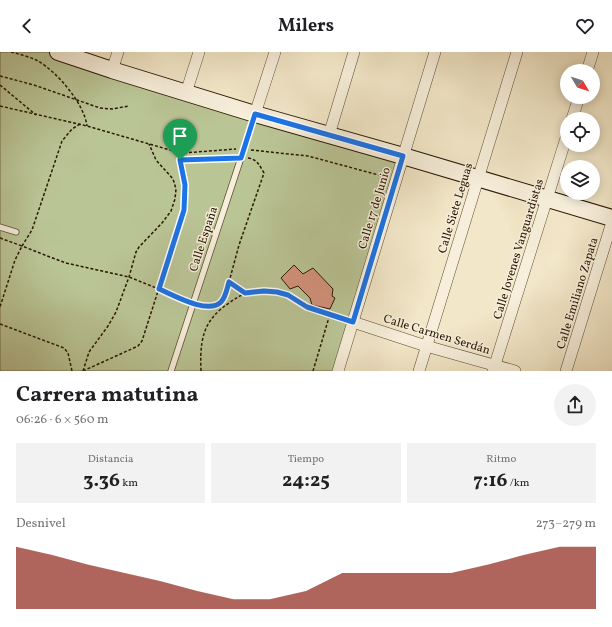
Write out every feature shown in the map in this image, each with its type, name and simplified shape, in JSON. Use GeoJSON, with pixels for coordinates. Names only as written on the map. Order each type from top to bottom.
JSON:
{"type":"FeatureCollection","features":[{"type":"Feature","properties":{"kind":"main road"},"geometry":{"type":"LineString","coordinates":[[58,52],[255,114],[612,218]]}},
{"type":"Feature","properties":{"kind":"street"},"geometry":{"type":"LineString","coordinates":[[112,70],[118,52]]}},
{"type":"Feature","properties":{"kind":"street"},"geometry":{"type":"LineString","coordinates":[[186,93],[199,52]]}},
{"type":"Feature","properties":{"kind":"street"},"geometry":{"type":"LineString","coordinates":[[255,114],[274,52]]}},
{"type":"Feature","properties":{"kind":"street"},"geometry":{"type":"LineString","coordinates":[[329,136],[354,52]]}},
{"type":"Feature","properties":{"kind":"street","name":"Calle 17 de Junio"},"geometry":{"type":"LineString","coordinates":[[338,371],[435,52]]}},
{"type":"Feature","properties":{"kind":"street","name":"Calle Siete Leguas"},"geometry":{"type":"LineString","coordinates":[[419,371],[517,52]]}},
{"type":"Feature","properties":{"kind":"street"},"geometry":{"type":"LineString","coordinates":[[589,64],[593,52]]}},
{"type":"Feature","properties":{"kind":"street","name":"Calle Jovenes Vanguardistas"},"geometry":{"type":"LineString","coordinates":[[494,368],[562,152]]}},
{"type":"Feature","properties":{"kind":"street","name":"Calle Emiliano Zapata"},"geometry":{"type":"LineString","coordinates":[[566,371],[612,222]]}},
{"type":"Feature","properties":{"kind":"street","name":"Calle Carmen Serdán"},"geometry":{"type":"LineString","coordinates":[[353,322],[494,368],[515,371]]}},
{"type":"Feature","properties":{"kind":"lane","name":"Calle España"},"geometry":{"type":"LineString","coordinates":[[171,371],[255,114]]}},
{"type":"Feature","properties":{"kind":"lane"},"geometry":{"type":"LineString","coordinates":[[0,227],[16,232]]}},
{"type":"Feature","properties":{"kind":"path"},"geometry":{"type":"LineString","coordinates":[[0,106],[37,116],[87,126],[82,109],[57,76],[48,67],[36,60],[11,52]]}},
{"type":"Feature","properties":{"kind":"path"},"geometry":{"type":"LineString","coordinates":[[0,76],[34,85],[100,108],[112,109],[129,106]]}},
{"type":"Feature","properties":{"kind":"path"},"geometry":{"type":"LineString","coordinates":[[0,85],[37,116]]}},
{"type":"Feature","properties":{"kind":"path"},"geometry":{"type":"LineString","coordinates":[[0,307],[15,260],[32,230],[62,141],[72,129],[80,124]]}},
{"type":"Feature","properties":{"kind":"path"},"geometry":{"type":"LineString","coordinates":[[83,371],[89,352],[108,326],[116,312],[129,277],[136,252],[171,211],[175,199],[176,189],[173,179],[156,160],[148,144]]}},
{"type":"Feature","properties":{"kind":"path"},"geometry":{"type":"LineString","coordinates":[[83,371],[140,344],[184,210],[185,185],[177,152]]}},
{"type":"Feature","properties":{"kind":"path"},"geometry":{"type":"LineString","coordinates":[[0,238],[66,263],[129,277],[193,304],[211,308],[216,306],[224,298],[239,245],[264,173],[259,163],[251,158],[180,160]]}},
{"type":"Feature","properties":{"kind":"path"},"geometry":{"type":"LineString","coordinates":[[229,282],[245,293]]}},
{"type":"Feature","properties":{"kind":"path"},"geometry":{"type":"LineString","coordinates":[[201,371],[201,344],[206,326],[224,307],[245,293],[264,291],[277,292],[288,295],[307,307],[353,322]]}},
{"type":"Feature","properties":{"kind":"path"},"geometry":{"type":"LineString","coordinates":[[313,371],[330,314]]}},
{"type":"Feature","properties":{"kind":"path"},"geometry":{"type":"LineString","coordinates":[[0,324],[64,348],[68,353],[72,371]]}},
{"type":"Feature","properties":{"kind":"green space"},"geometry":{"type":"Polygon","coordinates":[[[0,52],[58,52],[403,156],[338,371],[0,371],[0,52]]]}},
{"type":"Feature","properties":{"kind":"building"},"geometry":{"type":"Polygon","coordinates":[[[294,265],[303,274],[313,268],[333,289],[332,296],[335,298],[330,309],[312,305],[310,298],[298,286],[290,289],[281,278],[294,265]]]}},
{"type":"Feature","properties":{"kind":"route"},"geometry":{"type":"LineString","coordinates":[[255,114],[403,156],[353,322],[307,307],[288,295],[264,291],[245,293],[229,282],[221,303],[211,308],[193,304],[159,289],[184,210],[185,185],[180,160],[241,158],[255,114]]}}]}
